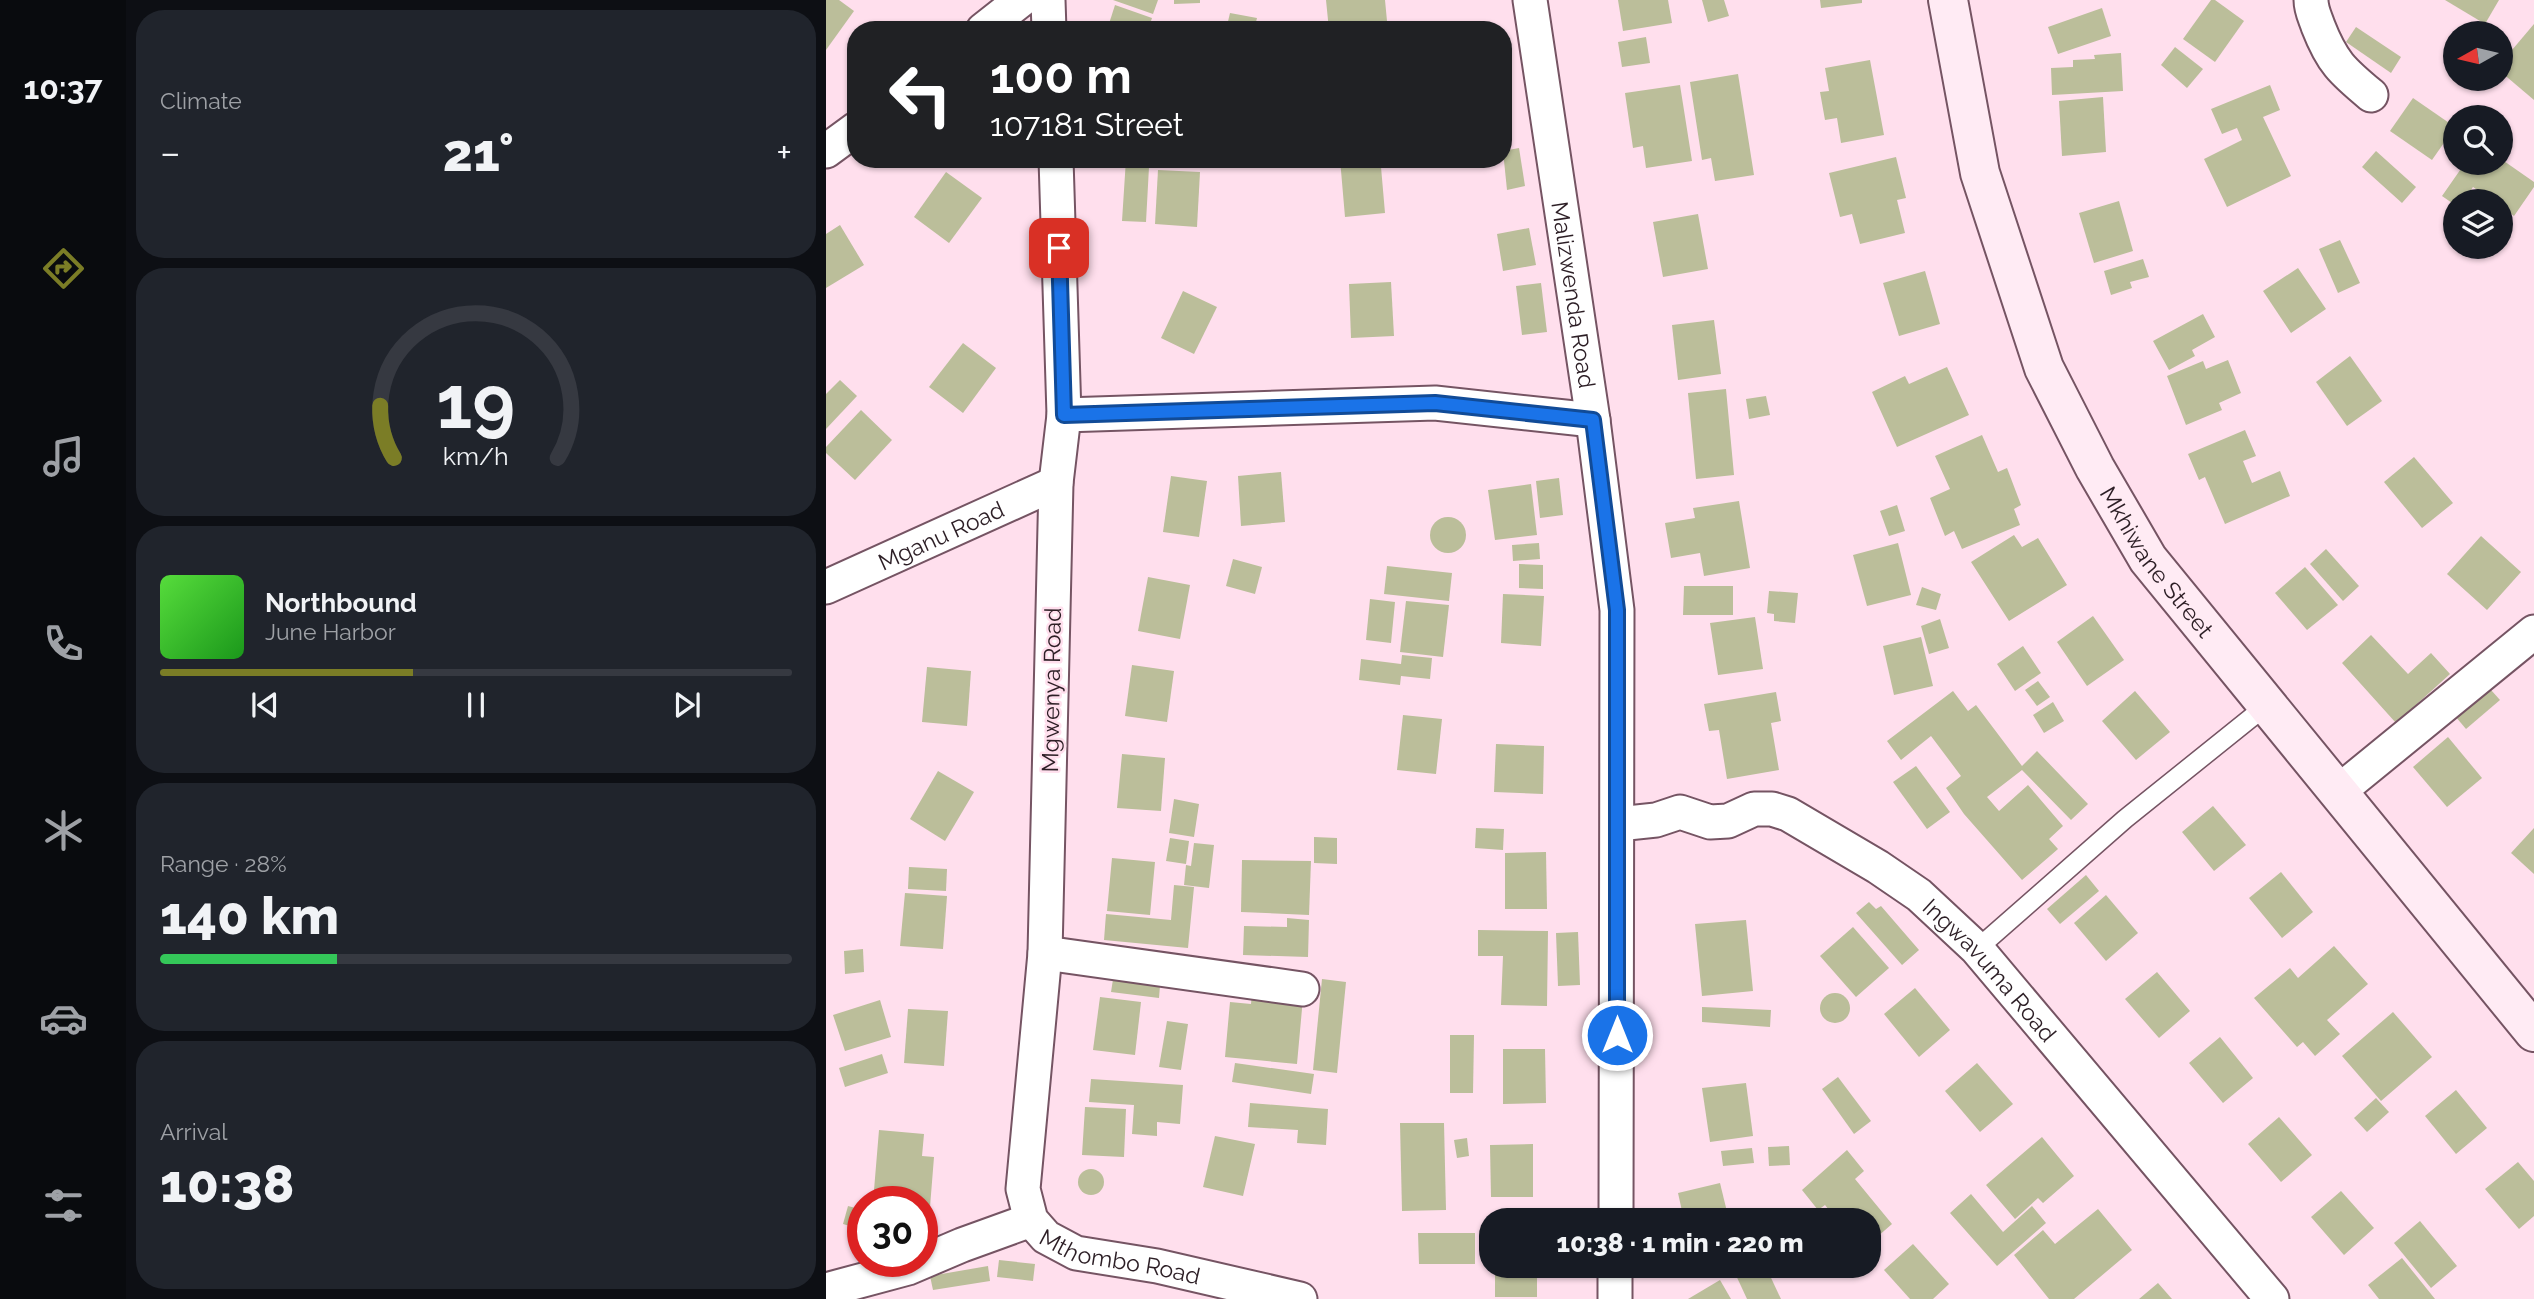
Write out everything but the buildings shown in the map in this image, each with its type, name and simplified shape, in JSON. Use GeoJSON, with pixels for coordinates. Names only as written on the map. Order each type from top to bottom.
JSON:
{"type":"FeatureCollection","features":[{"type":"Feature","properties":{"kind":"street"},"geometry":{"type":"LineString","coordinates":[[994,21],[1021,0]]}},
{"type":"Feature","properties":{"kind":"street"},"geometry":{"type":"LineString","coordinates":[[1048,0],[1049,21]]}},
{"type":"Feature","properties":{"kind":"street","name":"Malizwenda Road"},"geometry":{"type":"LineString","coordinates":[[1530,0],[1593,420],[1617,610],[1616,1208]]}},
{"type":"Feature","properties":{"kind":"street","name":"Mkhiwane Street"},"geometry":{"type":"LineString","coordinates":[[1948,0],[1980,173],[2044,368],[2095,468],[2148,559],[2534,1032]]}},
{"type":"Feature","properties":{"kind":"street"},"geometry":{"type":"LineString","coordinates":[[2311,0],[2311,8],[2329,53],[2347,76],[2371,95]]}},
{"type":"Feature","properties":{"kind":"street"},"geometry":{"type":"LineString","coordinates":[[826,151],[847,136]]}},
{"type":"Feature","properties":{"kind":"street","name":"Mgwenya Road"},"geometry":{"type":"LineString","coordinates":[[1031,1220],[1023,1189],[1045,953],[1056,483],[1064,415],[1056,168]]}},
{"type":"Feature","properties":{"kind":"street"},"geometry":{"type":"LineString","coordinates":[[1064,415],[1435,403],[1593,420]]}},
{"type":"Feature","properties":{"kind":"street","name":"Mganu Road"},"geometry":{"type":"LineString","coordinates":[[826,587],[1056,483]]}},
{"type":"Feature","properties":{"kind":"street"},"geometry":{"type":"LineString","coordinates":[[2338,792],[2534,632]]}},
{"type":"Feature","properties":{"kind":"street","name":"Ingwavuma Road"},"geometry":{"type":"LineString","coordinates":[[1618,824],[1656,820],[1680,812],[1710,822],[1728,821],[1754,809],[1772,809],[1788,814],[1878,867],[1919,895],[1977,949],[2272,1299]]}},
{"type":"Feature","properties":{"kind":"street"},"geometry":{"type":"LineString","coordinates":[[1045,953],[1301,989]]}},
{"type":"Feature","properties":{"kind":"street"},"geometry":{"type":"LineString","coordinates":[[826,1290],[908,1268],[1031,1220]]}},
{"type":"Feature","properties":{"kind":"street","name":"Mthombo Road"},"geometry":{"type":"LineString","coordinates":[[1031,1220],[1046,1237],[1076,1253],[1157,1266],[1300,1299]]}},
{"type":"Feature","properties":{"kind":"street"},"geometry":{"type":"LineString","coordinates":[[1615,1278],[1615,1299]]}},
{"type":"Feature","properties":{"kind":"lane"},"geometry":{"type":"LineString","coordinates":[[1977,949],[2125,819],[2267,705]]}},
{"type":"Feature","properties":{"kind":"route"},"geometry":{"type":"LineString","coordinates":[[1059,248],[1064,415],[1435,403],[1593,420],[1617,610],[1617,1035]]}}]}
